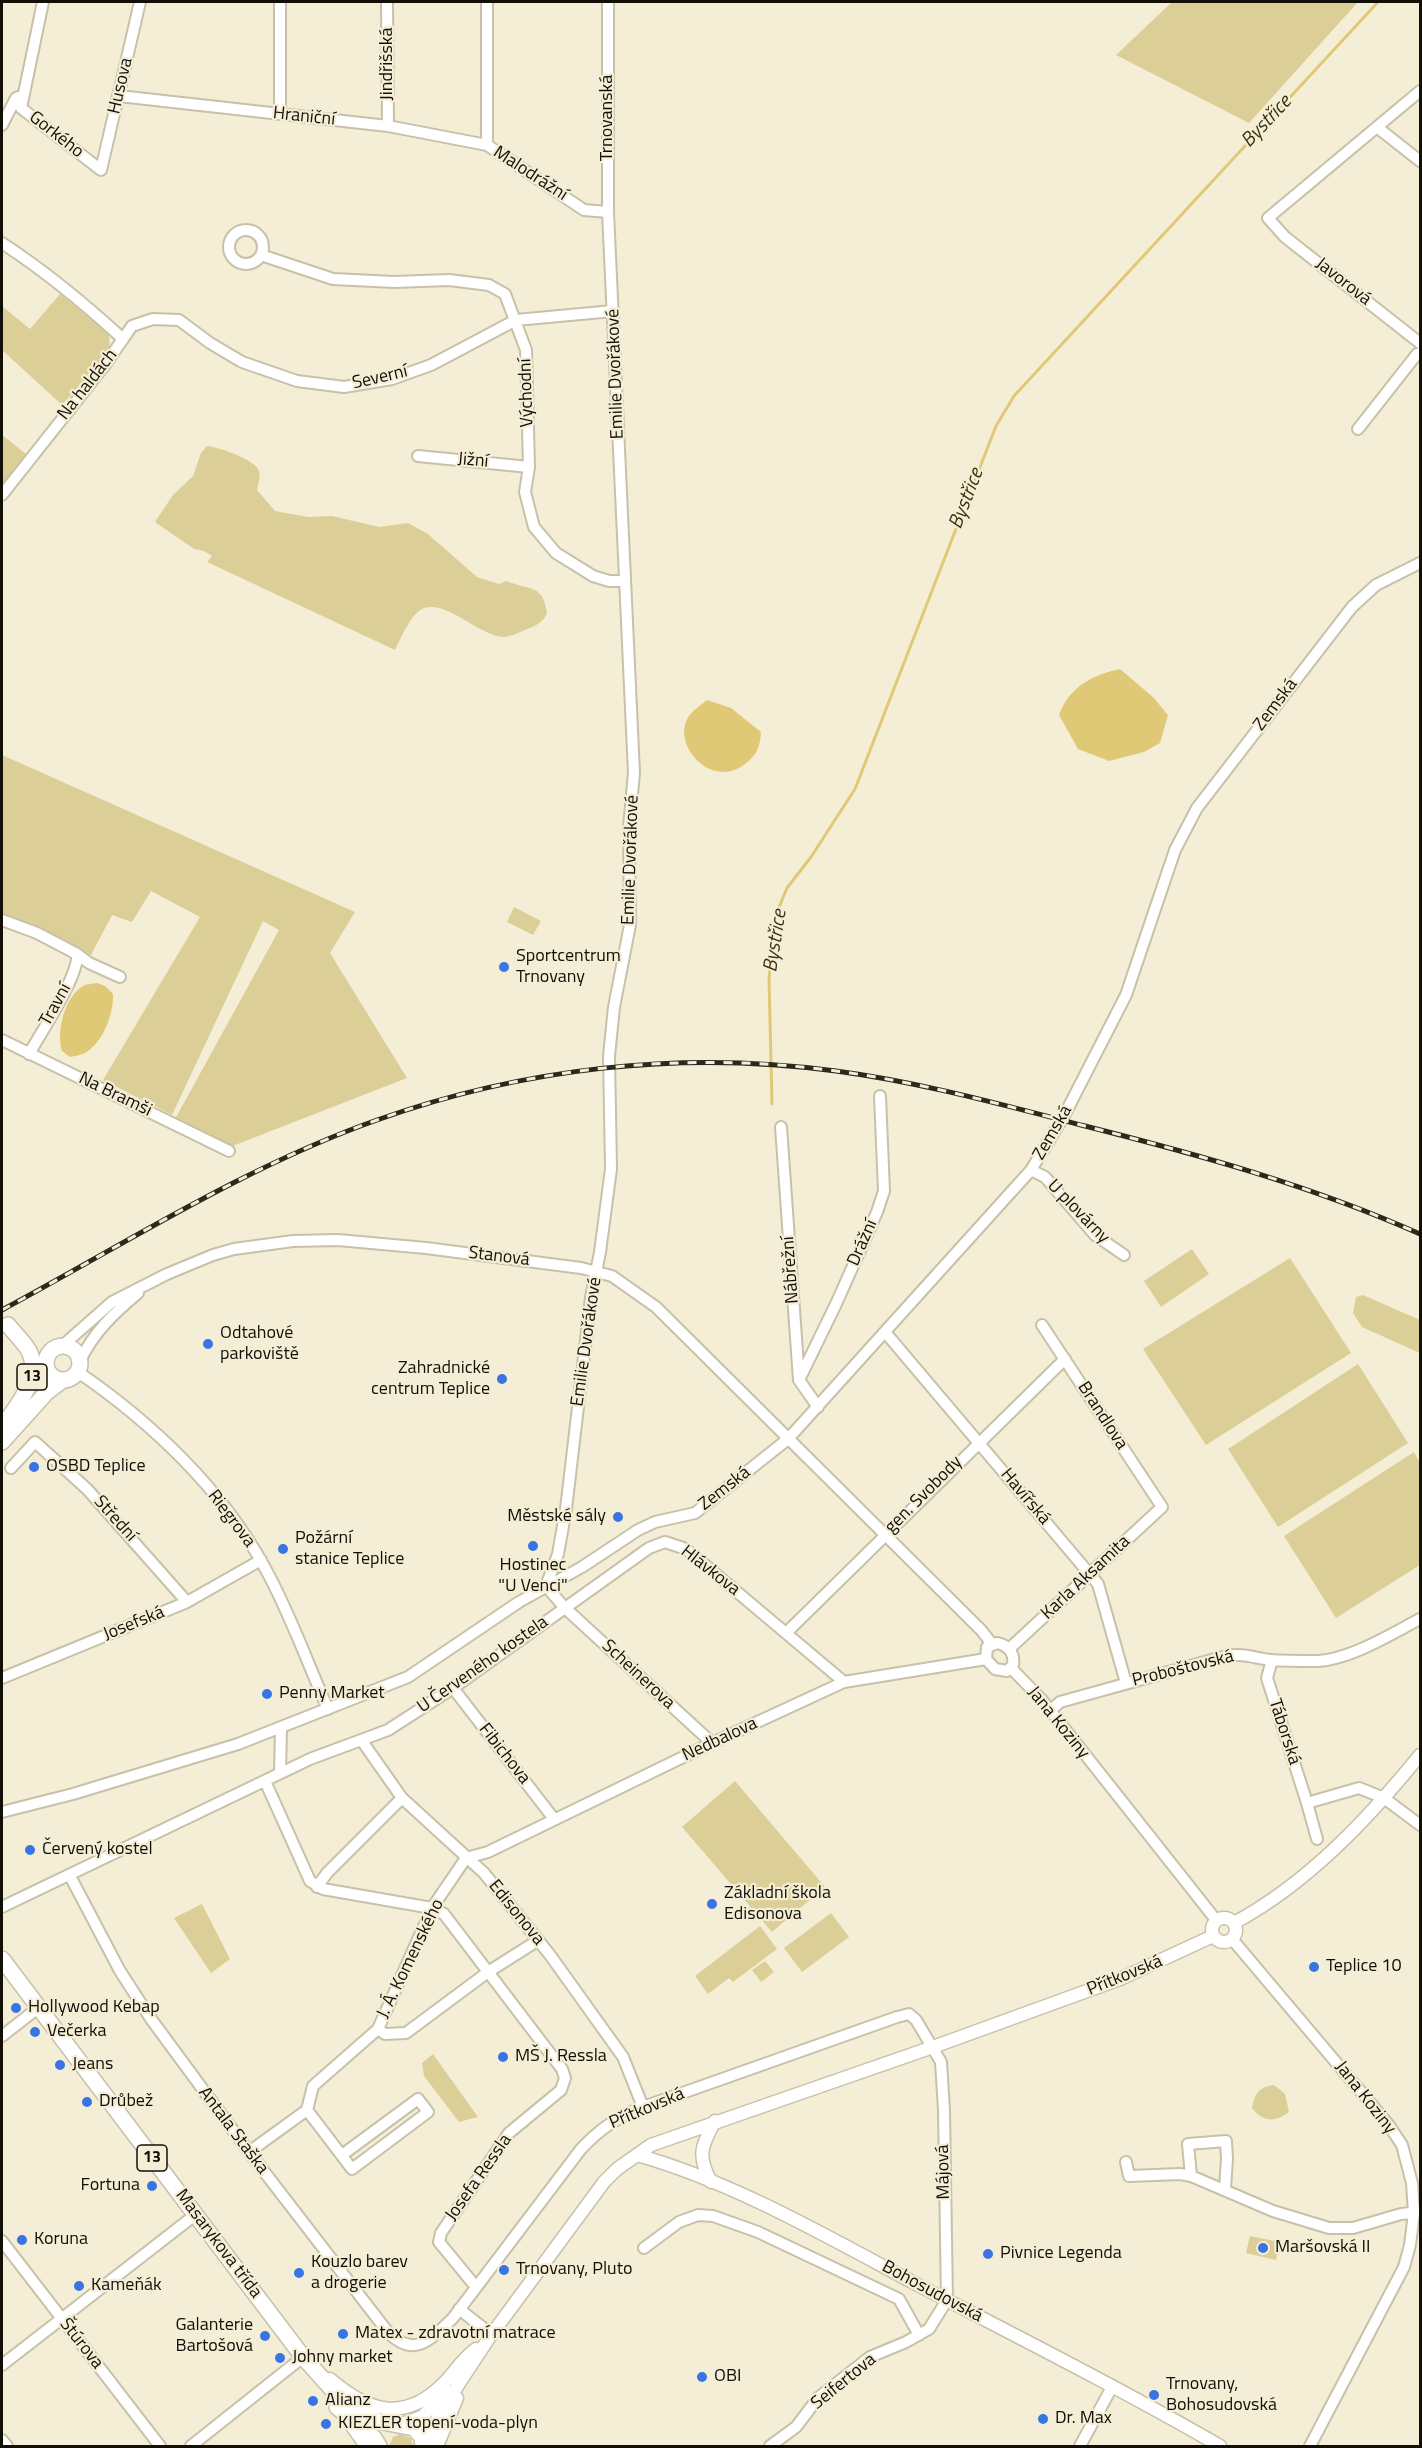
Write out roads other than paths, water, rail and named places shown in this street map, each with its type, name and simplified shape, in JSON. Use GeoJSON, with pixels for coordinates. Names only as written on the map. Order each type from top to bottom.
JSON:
{"type":"FeatureCollection","features":[{"type":"Feature","properties":{"kind":"main road","name":"13"},"geometry":{"type":"LineString","coordinates":[[2,1442],[47,1392],[63,1380],[72,1378],[79,1367],[74,1350],[56,1350],[5,1323]]}},
{"type":"Feature","properties":{"kind":"main road","name":"13"},"geometry":{"type":"LineString","coordinates":[[2,1428],[25,1392],[33,1369],[29,1352],[5,1323]]}},
{"type":"Feature","properties":{"kind":"main road","name":"13"},"geometry":{"type":"LineString","coordinates":[[56,1350],[47,1361],[48,1369],[52,1376],[63,1380]]}},
{"type":"Feature","properties":{"kind":"main road","name":"13"},"geometry":{"type":"LineString","coordinates":[[2,1428],[48,1369]]}},
{"type":"Feature","properties":{"kind":"main road","name":"Masarykova třída"},"geometry":{"type":"LineString","coordinates":[[2,1959],[303,2357],[352,2409],[371,2419],[400,2424]]}},
{"type":"Feature","properties":{"kind":"main road","name":"Masarykova třída"},"geometry":{"type":"LineString","coordinates":[[303,2357],[318,2382],[345,2416],[374,2438],[379,2446]]}},
{"type":"Feature","properties":{"kind":"main road","name":"Masarykova třída"},"geometry":{"type":"LineString","coordinates":[[379,2446],[385,2432],[400,2424]]}},
{"type":"Feature","properties":{"kind":"main road"},"geometry":{"type":"LineString","coordinates":[[400,2424],[417,2430],[424,2446]]}},
{"type":"Feature","properties":{"kind":"street","name":"Gorkého"},"geometry":{"type":"LineString","coordinates":[[43,2],[21,108],[101,170]]}},
{"type":"Feature","properties":{"kind":"street","name":"Husova"},"geometry":{"type":"LineString","coordinates":[[101,170],[140,2]]}},
{"type":"Feature","properties":{"kind":"street"},"geometry":{"type":"LineString","coordinates":[[279,2],[280,114]]}},
{"type":"Feature","properties":{"kind":"street","name":"Jindřišská"},"geometry":{"type":"LineString","coordinates":[[387,2],[388,126]]}},
{"type":"Feature","properties":{"kind":"street","name":"Malodrážní"},"geometry":{"type":"LineString","coordinates":[[487,2],[487,146],[584,210],[608,212]]}},
{"type":"Feature","properties":{"kind":"street","name":"Trnovanská"},"geometry":{"type":"LineString","coordinates":[[608,2],[609,234]]}},
{"type":"Feature","properties":{"kind":"street"},"geometry":{"type":"LineString","coordinates":[[1420,91],[1378,128],[1420,161]]}},
{"type":"Feature","properties":{"kind":"street","name":"Gorkého"},"geometry":{"type":"LineString","coordinates":[[2,125],[16,98],[22,96]]}},
{"type":"Feature","properties":{"kind":"street","name":"Hraniční"},"geometry":{"type":"LineString","coordinates":[[119,96],[388,126],[487,146]]}},
{"type":"Feature","properties":{"kind":"street","name":"Javorová"},"geometry":{"type":"LineString","coordinates":[[1378,128],[1268,218],[1285,237],[1420,343]]}},
{"type":"Feature","properties":{"kind":"street","name":"Emilie Dvořákové"},"geometry":{"type":"LineString","coordinates":[[546,1586],[558,1554],[566,1509],[591,1297],[597,1271],[611,1169],[610,1042],[631,906],[629,827],[634,773],[609,234]]}},
{"type":"Feature","properties":{"kind":"street","name":"Na haldách"},"geometry":{"type":"LineString","coordinates":[[2,243],[78,298],[123,339],[2,495]]}},
{"type":"Feature","properties":{"kind":"street","name":"Východní"},"geometry":{"type":"LineString","coordinates":[[261,255],[333,279],[394,282],[449,280],[489,285],[505,294],[526,350],[529,467],[525,492],[534,527],[556,553],[593,576],[609,581],[625,581]]}},
{"type":"Feature","properties":{"kind":"street","name":"Severní"},"geometry":{"type":"LineString","coordinates":[[123,339],[132,326],[153,319],[179,320],[210,343],[242,362],[297,381],[344,387],[392,379],[431,364],[516,320],[613,310]]}},
{"type":"Feature","properties":{"kind":"street"},"geometry":{"type":"LineString","coordinates":[[1358,429],[1420,353]]}},
{"type":"Feature","properties":{"kind":"street","name":"Jižní"},"geometry":{"type":"LineString","coordinates":[[418,456],[529,467]]}},
{"type":"Feature","properties":{"kind":"street","name":"Zemská"},"geometry":{"type":"LineString","coordinates":[[546,1586],[582,1567],[644,1527],[695,1513],[788,1439],[1031,1170],[1062,1120],[1126,995],[1175,850],[1197,808],[1352,608],[1376,585],[1420,563]]}},
{"type":"Feature","properties":{"kind":"street"},"geometry":{"type":"LineString","coordinates":[[2,920],[37,933],[78,954],[89,963],[120,977]]}},
{"type":"Feature","properties":{"kind":"street","name":"Travní"},"geometry":{"type":"LineString","coordinates":[[29,1054],[73,976],[78,954]]}},
{"type":"Feature","properties":{"kind":"street","name":"Na Bramši"},"geometry":{"type":"LineString","coordinates":[[2,1040],[229,1151]]}},
{"type":"Feature","properties":{"kind":"street","name":"Drážní"},"geometry":{"type":"LineString","coordinates":[[799,1380],[836,1304],[884,1191],[880,1096]]}},
{"type":"Feature","properties":{"kind":"street","name":"Nábřežní"},"geometry":{"type":"LineString","coordinates":[[781,1127],[799,1380]]}},
{"type":"Feature","properties":{"kind":"street","name":"U plovárny"},"geometry":{"type":"LineString","coordinates":[[1031,1170],[1045,1177],[1095,1235],[1124,1255]]}},
{"type":"Feature","properties":{"kind":"street","name":"Stanová"},"geometry":{"type":"LineString","coordinates":[[56,1350],[112,1302],[192,1263],[234,1249],[293,1241],[338,1240],[426,1248],[597,1271],[623,1282],[656,1307],[788,1439]]}},
{"type":"Feature","properties":{"kind":"street","name":"Stanová"},"geometry":{"type":"LineString","coordinates":[[79,1367],[91,1340],[105,1323],[152,1281]]}},
{"type":"Feature","properties":{"kind":"street","name":"Brandlova"},"geometry":{"type":"LineString","coordinates":[[1042,1325],[1162,1507]]}},
{"type":"Feature","properties":{"kind":"street","name":"Havířská"},"geometry":{"type":"LineString","coordinates":[[885,1332],[1098,1584],[1126,1683]]}},
{"type":"Feature","properties":{"kind":"street","name":"gen. Svobody"},"geometry":{"type":"LineString","coordinates":[[786,1633],[1065,1359]]}},
{"type":"Feature","properties":{"kind":"street","name":"Riegrova"},"geometry":{"type":"LineString","coordinates":[[79,1367],[148,1425],[216,1496],[261,1560],[328,1709]]}},
{"type":"Feature","properties":{"kind":"street"},"geometry":{"type":"LineString","coordinates":[[799,1380],[818,1407]]}},
{"type":"Feature","properties":{"kind":"street"},"geometry":{"type":"LineString","coordinates":[[788,1439],[981,1630],[992,1644]]}},
{"type":"Feature","properties":{"kind":"street","name":"Střední"},"geometry":{"type":"LineString","coordinates":[[11,1467],[35,1442],[87,1489],[187,1602]]}},
{"type":"Feature","properties":{"kind":"street","name":"Karla Aksamita"},"geometry":{"type":"LineString","coordinates":[[1009,1649],[1162,1507]]}},
{"type":"Feature","properties":{"kind":"street","name":"Hlávkova"},"geometry":{"type":"LineString","coordinates":[[564,1607],[649,1548],[660,1543],[670,1543],[686,1549],[844,1682]]}},
{"type":"Feature","properties":{"kind":"street","name":"Josefská"},"geometry":{"type":"LineString","coordinates":[[2,1678],[187,1602],[261,1560]]}},
{"type":"Feature","properties":{"kind":"street","name":"U Červeného kostela"},"geometry":{"type":"LineString","coordinates":[[2,1812],[54,1799],[238,1743],[408,1677],[546,1586],[564,1607],[453,1688],[395,1726],[362,1741],[321,1754],[2,1907]]}},
{"type":"Feature","properties":{"kind":"street","name":"Scheinerova"},"geometry":{"type":"LineString","coordinates":[[564,1607],[712,1743]]}},
{"type":"Feature","properties":{"kind":"street","name":"Proboštovská"},"geometry":{"type":"LineString","coordinates":[[1050,1711],[1060,1702],[1226,1656],[1249,1654],[1272,1660],[1321,1660],[1340,1656],[1420,1619]]}},
{"type":"Feature","properties":{"kind":"street"},"geometry":{"type":"LineString","coordinates":[[986,1659],[986,1650],[992,1644],[1000,1644],[1009,1649],[1013,1658],[1011,1668]]}},
{"type":"Feature","properties":{"kind":"street","name":"Nedbalova"},"geometry":{"type":"LineString","coordinates":[[466,1858],[488,1852],[712,1743],[844,1682],[986,1659]]}},
{"type":"Feature","properties":{"kind":"street","name":"Jana Koziny"},"geometry":{"type":"LineString","coordinates":[[986,1659],[997,1670],[1004,1671],[1011,1668],[1050,1711],[1216,1920]]}},
{"type":"Feature","properties":{"kind":"street","name":"Táborská"},"geometry":{"type":"LineString","coordinates":[[1272,1660],[1267,1678],[1317,1839]]}},
{"type":"Feature","properties":{"kind":"street","name":"Fibichova"},"geometry":{"type":"LineString","coordinates":[[453,1688],[554,1819]]}},
{"type":"Feature","properties":{"kind":"street"},"geometry":{"type":"LineString","coordinates":[[280,1773],[281,1728]]}},
{"type":"Feature","properties":{"kind":"street","name":"Edisonova"},"geometry":{"type":"LineString","coordinates":[[362,1741],[402,1798],[484,1873],[550,1955],[623,2057],[643,2107]]}},
{"type":"Feature","properties":{"kind":"street"},"geometry":{"type":"LineString","coordinates":[[1234,1923],[1252,1913],[1314,1867],[1353,1831],[1420,1755]]}},
{"type":"Feature","properties":{"kind":"street"},"geometry":{"type":"LineString","coordinates":[[265,1781],[308,1879],[317,1887],[432,1908]]}},
{"type":"Feature","properties":{"kind":"street"},"geometry":{"type":"LineString","coordinates":[[1307,1803],[1359,1788],[1384,1798],[1420,1825]]}},
{"type":"Feature","properties":{"kind":"street"},"geometry":{"type":"LineString","coordinates":[[317,1887],[327,1873],[402,1798]]}},
{"type":"Feature","properties":{"kind":"street","name":"J. Á. Komenského"},"geometry":{"type":"LineString","coordinates":[[308,2110],[313,2086],[378,2029],[432,1908],[466,1858]]}},
{"type":"Feature","properties":{"kind":"street","name":"Antala Staška"},"geometry":{"type":"LineString","coordinates":[[69,1876],[120,1971],[144,2010],[249,2152],[391,2335],[412,2346],[432,2338]]}},
{"type":"Feature","properties":{"kind":"street","name":"Josefa Ressla"},"geometry":{"type":"LineString","coordinates":[[432,1908],[444,1914],[562,2069],[565,2078],[561,2090],[509,2133],[441,2235],[439,2242],[476,2287]]}},
{"type":"Feature","properties":{"kind":"street"},"geometry":{"type":"LineString","coordinates":[[1228,1918],[1234,1923],[1236,1931],[1232,1939],[1220,1942],[1213,1936],[1211,1928],[1216,1920],[1228,1918]]}},
{"type":"Feature","properties":{"kind":"street","name":"Přítkovská"},"geometry":{"type":"LineString","coordinates":[[400,2424],[416,2420],[427,2413],[489,2337],[604,2182],[651,2145],[1120,1979],[1213,1936]]}},
{"type":"Feature","properties":{"kind":"street","name":"Jana Koziny"},"geometry":{"type":"LineString","coordinates":[[1232,1939],[1388,2124],[1402,2145],[1417,2212],[1404,2267],[1310,2446]]}},
{"type":"Feature","properties":{"kind":"street"},"geometry":{"type":"LineString","coordinates":[[378,2029],[386,2034],[406,2033],[488,1972],[537,1941]]}},
{"type":"Feature","properties":{"kind":"street"},"geometry":{"type":"LineString","coordinates":[[2,2036],[38,2008]]}},
{"type":"Feature","properties":{"kind":"street","name":"Přítkovská"},"geometry":{"type":"LineString","coordinates":[[432,2338],[459,2309],[581,2149],[598,2131],[620,2116],[909,2014],[916,2020],[933,2047]]}},
{"type":"Feature","properties":{"kind":"street","name":"Májová"},"geometry":{"type":"LineString","coordinates":[[933,2047],[941,2062],[944,2110],[947,2300]]}},
{"type":"Feature","properties":{"kind":"street"},"geometry":{"type":"LineString","coordinates":[[249,2152],[308,2110],[342,2156],[352,2169],[428,2112],[418,2099],[342,2156]]}},
{"type":"Feature","properties":{"kind":"street"},"geometry":{"type":"LineString","coordinates":[[711,2182],[704,2168],[701,2154],[715,2121]]}},
{"type":"Feature","properties":{"kind":"street"},"geometry":{"type":"LineString","coordinates":[[1191,2176],[1188,2144],[1226,2141],[1225,2189]]}},
{"type":"Feature","properties":{"kind":"street","name":"Bohosudovská"},"geometry":{"type":"LineString","coordinates":[[637,2155],[711,2182],[789,2217],[1112,2387],[1217,2446]]}},
{"type":"Feature","properties":{"kind":"street"},"geometry":{"type":"LineString","coordinates":[[1126,2162],[1130,2176],[1180,2174],[1191,2176],[1273,2211],[1329,2228],[1353,2228],[1401,2214],[1417,2212]]}},
{"type":"Feature","properties":{"kind":"street"},"geometry":{"type":"LineString","coordinates":[[2,2365],[195,2215]]}},
{"type":"Feature","properties":{"kind":"street","name":"Bohosudovská"},"geometry":{"type":"LineString","coordinates":[[645,2248],[679,2222],[698,2215],[713,2216],[758,2232],[899,2299],[919,2336]]}},
{"type":"Feature","properties":{"kind":"street","name":"Štúrova"},"geometry":{"type":"LineString","coordinates":[[2,2241],[160,2446]]}},
{"type":"Feature","properties":{"kind":"street","name":"Seifertova"},"geometry":{"type":"LineString","coordinates":[[770,2446],[796,2427],[818,2398],[870,2357],[919,2336],[929,2329],[947,2300]]}},
{"type":"Feature","properties":{"kind":"street"},"geometry":{"type":"LineString","coordinates":[[459,2309],[489,2337]]}},
{"type":"Feature","properties":{"kind":"street"},"geometry":{"type":"LineString","coordinates":[[191,2446],[303,2357],[340,2388],[366,2405],[393,2410],[409,2406],[435,2391],[468,2355],[489,2337]]}},
{"type":"Feature","properties":{"kind":"street"},"geometry":{"type":"LineString","coordinates":[[437,2446],[456,2400],[489,2337]]}},
{"type":"Feature","properties":{"kind":"street","name":"Přítkovská"},"geometry":{"type":"LineString","coordinates":[[424,2446],[437,2417],[489,2337]]}},
{"type":"Feature","properties":{"kind":"street"},"geometry":{"type":"LineString","coordinates":[[1080,2446],[1112,2387]]}},
{"type":"Feature","properties":{"kind":"street"},"geometry":{"type":"LineString","coordinates":[[345,2416],[366,2446]]}},
{"type":"Feature","properties":{"kind":"street"},"geometry":{"type":"LineString","coordinates":[[2,2440],[7,2446]]}},
{"type":"Feature","properties":{"kind":"waterway","name":"Bystřice"},"geometry":{"type":"LineString","coordinates":[[772,1104],[769,979],[777,912],[787,888],[811,857],[855,789],[996,426],[1014,396],[1378,2]]}},
{"type":"Feature","properties":{"kind":"railway"},"geometry":{"type":"LineString","coordinates":[[2,1310],[232,1183],[328,1139],[377,1120],[489,1087],[604,1068],[662,1064],[720,1062],[778,1065],[836,1071],[930,1088],[1213,1160],[1297,1186],[1420,1234]]}},
{"type":"Feature","properties":{"kind":"place","name":"Sportcentrum Trnovany"},"geometry":{"type":"Point","coordinates":[504,967]}},
{"type":"Feature","properties":{"kind":"place","name":"Odtahové parkoviště"},"geometry":{"type":"Point","coordinates":[208,1344]}},
{"type":"Feature","properties":{"kind":"place","name":"Zahradnické centrum Teplice"},"geometry":{"type":"Point","coordinates":[502,1379]}},
{"type":"Feature","properties":{"kind":"place","name":"OSBD Teplice"},"geometry":{"type":"Point","coordinates":[34,1467]}},
{"type":"Feature","properties":{"kind":"place","name":"Městské sály"},"geometry":{"type":"Point","coordinates":[618,1517]}},
{"type":"Feature","properties":{"kind":"place","name":"Hostinec \"U Venci\""},"geometry":{"type":"Point","coordinates":[533,1546]}},
{"type":"Feature","properties":{"kind":"place","name":"Požární stanice Teplice"},"geometry":{"type":"Point","coordinates":[283,1549]}},
{"type":"Feature","properties":{"kind":"place","name":"Penny Market"},"geometry":{"type":"Point","coordinates":[267,1694]}},
{"type":"Feature","properties":{"kind":"place","name":"Červený kostel"},"geometry":{"type":"Point","coordinates":[30,1850]}},
{"type":"Feature","properties":{"kind":"place","name":"Základní škola Edisonova"},"geometry":{"type":"Point","coordinates":[712,1904]}},
{"type":"Feature","properties":{"kind":"place","name":"Teplice 10"},"geometry":{"type":"Point","coordinates":[1314,1967]}},
{"type":"Feature","properties":{"kind":"place","name":"Hollywood Kebap"},"geometry":{"type":"Point","coordinates":[16,2008]}},
{"type":"Feature","properties":{"kind":"place","name":"Večerka"},"geometry":{"type":"Point","coordinates":[35,2032]}},
{"type":"Feature","properties":{"kind":"place","name":"MŠ J. Ressla"},"geometry":{"type":"Point","coordinates":[503,2057]}},
{"type":"Feature","properties":{"kind":"place","name":"Jeans"},"geometry":{"type":"Point","coordinates":[60,2065]}},
{"type":"Feature","properties":{"kind":"place","name":"Drůbež"},"geometry":{"type":"Point","coordinates":[87,2102]}},
{"type":"Feature","properties":{"kind":"place","name":"Fortuna"},"geometry":{"type":"Point","coordinates":[152,2186]}},
{"type":"Feature","properties":{"kind":"place","name":"Koruna"},"geometry":{"type":"Point","coordinates":[22,2240]}},
{"type":"Feature","properties":{"kind":"place","name":"Maršovská II"},"geometry":{"type":"Point","coordinates":[1263,2248]}},
{"type":"Feature","properties":{"kind":"place","name":"Pivnice Legenda"},"geometry":{"type":"Point","coordinates":[988,2254]}},
{"type":"Feature","properties":{"kind":"place","name":"Trnovany, Pluto"},"geometry":{"type":"Point","coordinates":[504,2270]}},
{"type":"Feature","properties":{"kind":"place","name":"Kouzlo barev a drogerie"},"geometry":{"type":"Point","coordinates":[299,2273]}},
{"type":"Feature","properties":{"kind":"place","name":"Kameňák"},"geometry":{"type":"Point","coordinates":[79,2286]}},
{"type":"Feature","properties":{"kind":"place","name":"Matex - zdravotní matrace"},"geometry":{"type":"Point","coordinates":[343,2334]}},
{"type":"Feature","properties":{"kind":"place","name":"Galanterie Bartošová"},"geometry":{"type":"Point","coordinates":[265,2336]}},
{"type":"Feature","properties":{"kind":"place","name":"Johny market"},"geometry":{"type":"Point","coordinates":[280,2358]}},
{"type":"Feature","properties":{"kind":"place","name":"OBI"},"geometry":{"type":"Point","coordinates":[702,2377]}},
{"type":"Feature","properties":{"kind":"place","name":"Trnovany, Bohosudovská"},"geometry":{"type":"Point","coordinates":[1154,2395]}},
{"type":"Feature","properties":{"kind":"place","name":"Alianz"},"geometry":{"type":"Point","coordinates":[313,2401]}},
{"type":"Feature","properties":{"kind":"place","name":"Dr. Max"},"geometry":{"type":"Point","coordinates":[1043,2419]}},
{"type":"Feature","properties":{"kind":"place","name":"KIEZLER topení-voda-plyn"},"geometry":{"type":"Point","coordinates":[326,2424]}}]}
